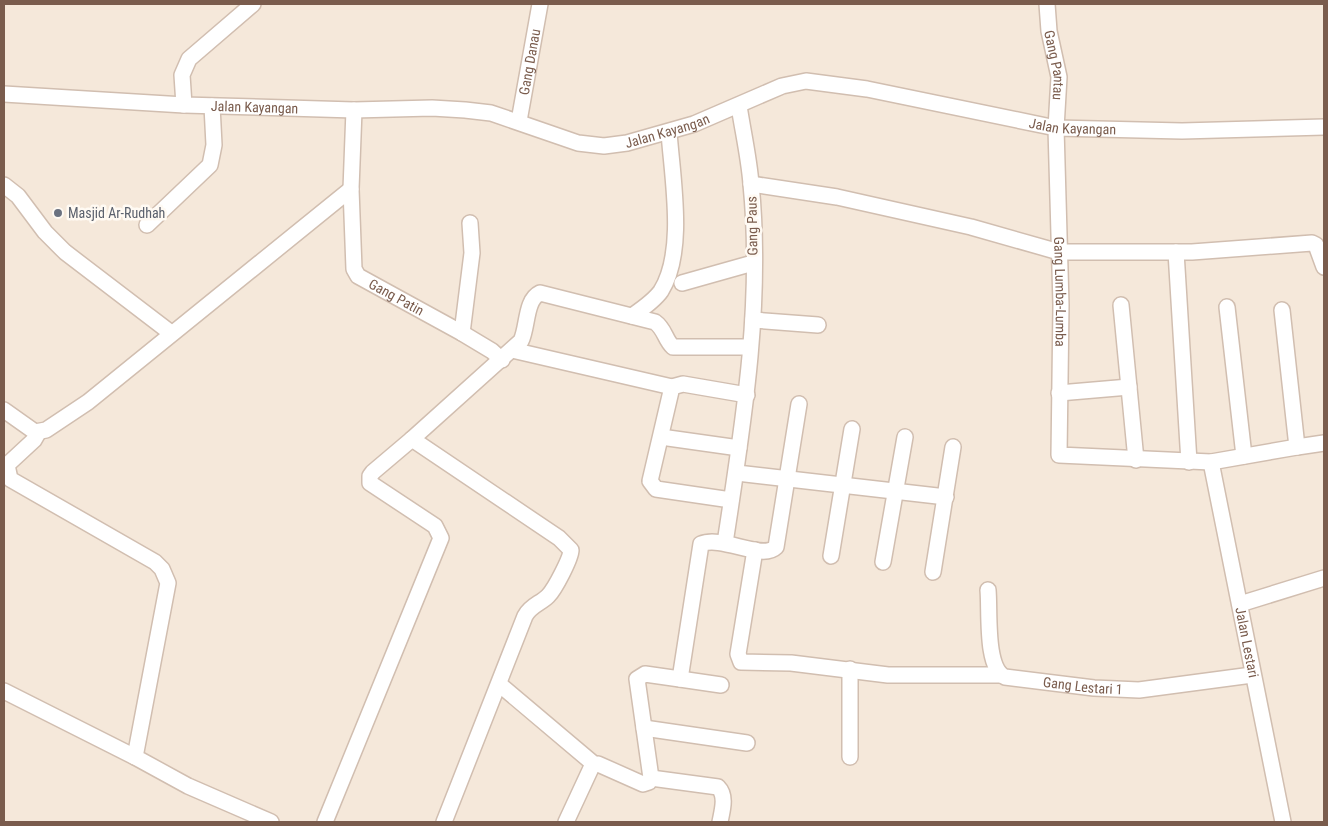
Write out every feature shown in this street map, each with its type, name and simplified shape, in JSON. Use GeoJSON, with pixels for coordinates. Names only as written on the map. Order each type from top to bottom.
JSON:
{"type":"FeatureCollection","features":[{"type":"Feature","properties":{"kind":"street"},"geometry":{"type":"LineString","coordinates":[[184,105],[182,75],[189,59],[253,4]]}},
{"type":"Feature","properties":{"kind":"street","name":"Gang Danau"},"geometry":{"type":"LineString","coordinates":[[519,121],[540,4]]}},
{"type":"Feature","properties":{"kind":"street","name":"Gang Pantau"},"geometry":{"type":"LineString","coordinates":[[1047,4],[1049,31],[1059,77],[1056,128]]}},
{"type":"Feature","properties":{"kind":"street","name":"Jalan Kayangan"},"geometry":{"type":"LineString","coordinates":[[4,94],[184,105],[354,110],[432,108],[491,113],[519,121],[563,139],[595,146],[626,143],[669,132],[714,117],[763,93],[793,82],[824,82],[1056,128],[1182,131],[1324,127]]}},
{"type":"Feature","properties":{"kind":"street"},"geometry":{"type":"LineString","coordinates":[[147,225],[210,165],[214,145],[212,106]]}},
{"type":"Feature","properties":{"kind":"street","name":"Gang Paus"},"geometry":{"type":"LineString","coordinates":[[725,543],[747,395],[749,347],[753,320],[751,184],[739,106]]}},
{"type":"Feature","properties":{"kind":"street","name":"Gang Patin"},"geometry":{"type":"LineString","coordinates":[[354,110],[351,189],[353,260],[358,276],[492,351],[507,355]]}},
{"type":"Feature","properties":{"kind":"street","name":"Gang Lumba-Lumba"},"geometry":{"type":"LineString","coordinates":[[1056,128],[1061,305],[1059,455],[1136,460]]}},
{"type":"Feature","properties":{"kind":"street"},"geometry":{"type":"LineString","coordinates":[[632,316],[660,292],[669,272],[675,234],[669,132]]}},
{"type":"Feature","properties":{"kind":"street"},"geometry":{"type":"LineString","coordinates":[[751,184],[837,196],[971,227],[1059,252],[1238,250],[1312,243],[1316,245],[1324,266]]}},
{"type":"Feature","properties":{"kind":"street"},"geometry":{"type":"LineString","coordinates":[[4,185],[18,196],[44,232],[65,252],[171,333]]}},
{"type":"Feature","properties":{"kind":"street"},"geometry":{"type":"LineString","coordinates":[[135,757],[168,583],[162,569],[155,562],[10,479],[7,464],[34,440],[38,433],[46,430],[88,402],[351,189]]}},
{"type":"Feature","properties":{"kind":"street"},"geometry":{"type":"LineString","coordinates":[[462,333],[472,253],[470,223]]}},
{"type":"Feature","properties":{"kind":"street"},"geometry":{"type":"LineString","coordinates":[[1176,252],[1189,462]]}},
{"type":"Feature","properties":{"kind":"street"},"geometry":{"type":"LineString","coordinates":[[682,283],[753,263]]}},
{"type":"Feature","properties":{"kind":"street"},"geometry":{"type":"LineString","coordinates":[[325,822],[441,538],[435,526],[370,483],[370,476],[373,472],[507,355],[525,332],[530,304],[534,296],[540,293],[656,322],[661,326],[668,342],[673,347],[749,347]]}},
{"type":"Feature","properties":{"kind":"street"},"geometry":{"type":"LineString","coordinates":[[1121,305],[1136,460],[1211,462],[1324,443]]}},
{"type":"Feature","properties":{"kind":"street"},"geometry":{"type":"LineString","coordinates":[[1227,307],[1244,456]]}},
{"type":"Feature","properties":{"kind":"street"},"geometry":{"type":"LineString","coordinates":[[1282,310],[1297,447]]}},
{"type":"Feature","properties":{"kind":"street"},"geometry":{"type":"LineString","coordinates":[[753,320],[818,325]]}},
{"type":"Feature","properties":{"kind":"street"},"geometry":{"type":"LineString","coordinates":[[507,355],[672,387],[683,384],[747,395]]}},
{"type":"Feature","properties":{"kind":"street"},"geometry":{"type":"LineString","coordinates":[[672,387],[650,481],[653,488],[731,500]]}},
{"type":"Feature","properties":{"kind":"street"},"geometry":{"type":"LineString","coordinates":[[1059,393],[1129,387]]}},
{"type":"Feature","properties":{"kind":"street"},"geometry":{"type":"LineString","coordinates":[[680,679],[700,546],[706,542],[725,543],[755,550],[772,551],[776,547],[799,404]]}},
{"type":"Feature","properties":{"kind":"street"},"geometry":{"type":"LineString","coordinates":[[4,410],[38,433]]}},
{"type":"Feature","properties":{"kind":"street"},"geometry":{"type":"LineString","coordinates":[[831,556],[852,429]]}},
{"type":"Feature","properties":{"kind":"street"},"geometry":{"type":"LineString","coordinates":[[661,437],[739,448]]}},
{"type":"Feature","properties":{"kind":"street"},"geometry":{"type":"LineString","coordinates":[[883,562],[905,437]]}},
{"type":"Feature","properties":{"kind":"street"},"geometry":{"type":"LineString","coordinates":[[412,439],[559,538],[570,550],[552,591],[530,608],[444,822]]}},
{"type":"Feature","properties":{"kind":"street"},"geometry":{"type":"LineString","coordinates":[[933,572],[953,447]]}},
{"type":"Feature","properties":{"kind":"street","name":"Jalan Lestari"},"geometry":{"type":"LineString","coordinates":[[1211,462],[1240,604],[1252,675],[1283,822]]}},
{"type":"Feature","properties":{"kind":"street"},"geometry":{"type":"LineString","coordinates":[[736,473],[946,497]]}},
{"type":"Feature","properties":{"kind":"street","name":"Gang Lestari 1"},"geometry":{"type":"LineString","coordinates":[[755,550],[739,660],[888,675],[1001,675],[1094,688],[1139,690],[1252,675]]}},
{"type":"Feature","properties":{"kind":"street"},"geometry":{"type":"LineString","coordinates":[[1240,604],[1324,578]]}},
{"type":"Feature","properties":{"kind":"street"},"geometry":{"type":"LineString","coordinates":[[988,590],[992,658],[996,670],[1001,675]]}},
{"type":"Feature","properties":{"kind":"street"},"geometry":{"type":"LineString","coordinates":[[850,670],[850,757]]}},
{"type":"Feature","properties":{"kind":"street"},"geometry":{"type":"LineString","coordinates":[[498,684],[595,765],[644,784],[649,782],[651,778],[637,679],[645,674],[721,685]]}},
{"type":"Feature","properties":{"kind":"street"},"geometry":{"type":"LineString","coordinates":[[4,691],[188,786],[271,822]]}},
{"type":"Feature","properties":{"kind":"street"},"geometry":{"type":"LineString","coordinates":[[644,728],[747,742]]}},
{"type":"Feature","properties":{"kind":"street"},"geometry":{"type":"LineString","coordinates":[[566,822],[590,767],[595,765]]}},
{"type":"Feature","properties":{"kind":"street"},"geometry":{"type":"LineString","coordinates":[[651,778],[718,787],[722,792],[723,802],[720,822]]}},
{"type":"Feature","properties":{"kind":"shaded area"},"geometry":{"type":"Polygon","coordinates":[[[4,4],[1324,4],[1324,822],[4,822],[4,4]]]}},
{"type":"Feature","properties":{"kind":"place","name":"Masjid Ar-Rudhah"},"geometry":{"type":"Point","coordinates":[58,213]}}]}
